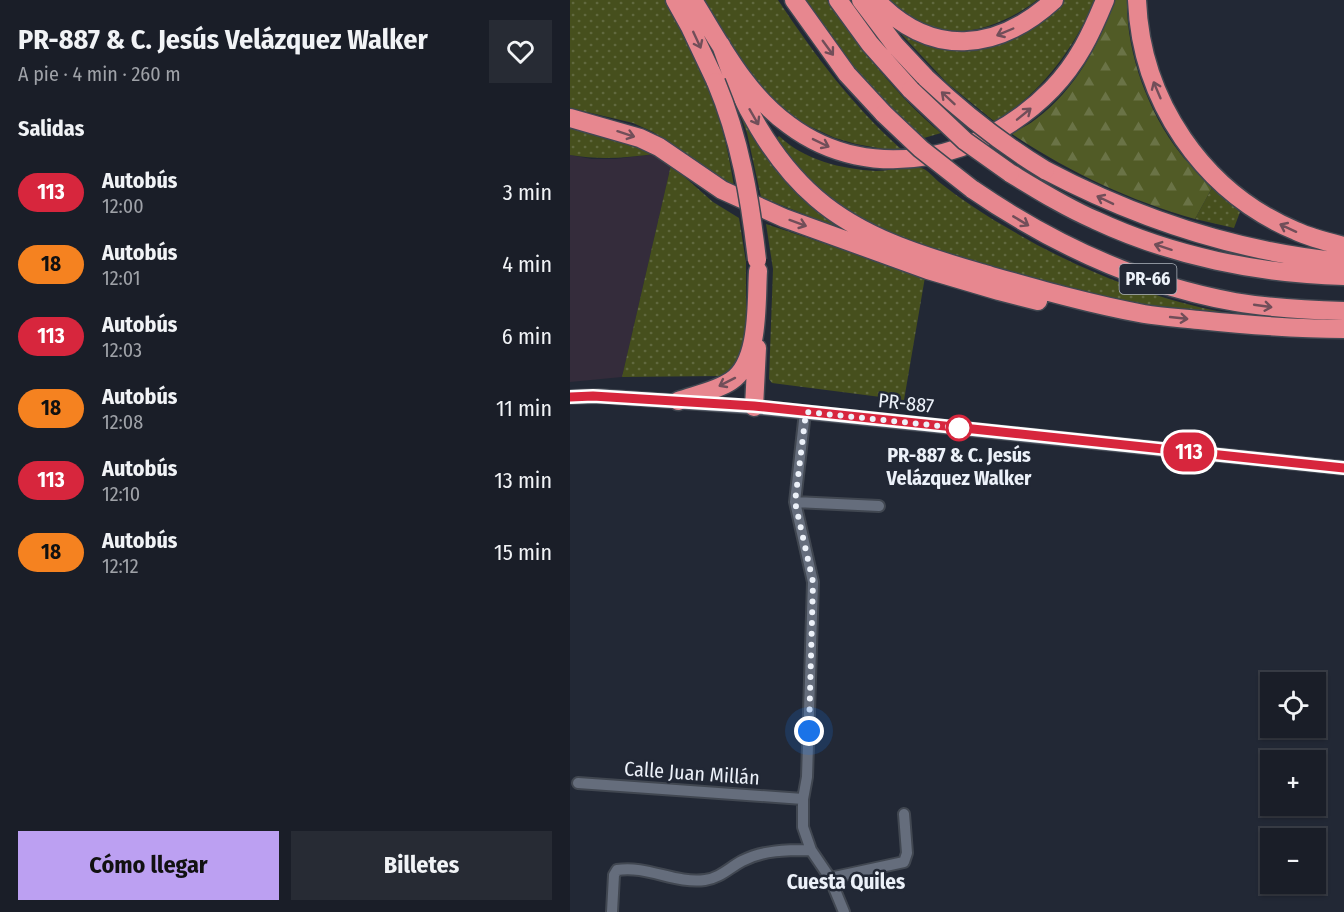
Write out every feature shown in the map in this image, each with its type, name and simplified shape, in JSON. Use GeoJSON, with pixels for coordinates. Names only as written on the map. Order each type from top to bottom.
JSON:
{"type":"FeatureCollection","features":[{"type":"Feature","properties":{"kind":"highway"},"geometry":{"type":"LineString","coordinates":[[675,0],[716,82],[728,112],[747,180],[758,266],[760,322],[754,406]]}},
{"type":"Feature","properties":{"kind":"highway"},"geometry":{"type":"LineString","coordinates":[[693,0],[756,96],[790,126],[831,147],[851,154],[886,159],[909,159],[954,151],[991,136],[1021,117],[1052,89],[1078,57],[1092,33],[1105,0]]}},
{"type":"Feature","properties":{"kind":"highway","name":"PR-66"},"geometry":{"type":"LineString","coordinates":[[794,0],[847,74],[884,114],[921,149],[972,189],[1030,227],[1114,267],[1160,283],[1233,302],[1281,308],[1344,311]]}},
{"type":"Feature","properties":{"kind":"highway","name":"PR-66"},"geometry":{"type":"LineString","coordinates":[[838,0],[870,44],[910,90],[965,141],[1010,173],[1055,200],[1095,221],[1170,249],[1243,267],[1316,276],[1344,276]]}},
{"type":"Feature","properties":{"kind":"highway"},"geometry":{"type":"LineString","coordinates":[[861,0],[895,45],[959,109],[992,135],[1045,170],[1115,205],[1162,223],[1225,242],[1344,262]]}},
{"type":"Feature","properties":{"kind":"highway"},"geometry":{"type":"LineString","coordinates":[[876,0],[906,26],[929,36],[955,42],[982,39],[1005,33],[1038,15],[1054,0]]}},
{"type":"Feature","properties":{"kind":"highway"},"geometry":{"type":"LineString","coordinates":[[1137,0],[1142,43],[1148,66],[1164,108],[1188,147],[1207,169],[1254,209],[1297,232],[1344,246]]}},
{"type":"Feature","properties":{"kind":"highway"},"geometry":{"type":"LineString","coordinates":[[721,45],[738,90],[774,151],[804,187],[837,214],[890,242],[932,258],[1001,279],[1145,314]]}},
{"type":"Feature","properties":{"kind":"highway"},"geometry":{"type":"LineString","coordinates":[[570,118],[640,138],[659,147],[737,198],[784,218],[928,270],[999,291],[1085,309],[1269,326],[1344,329]]}},
{"type":"Feature","properties":{"kind":"highway"},"geometry":{"type":"LineString","coordinates":[[678,401],[728,383],[738,376],[745,365],[754,331],[758,266]]}},
{"type":"Feature","properties":{"kind":"street","name":"PR-887"},"geometry":{"type":"LineString","coordinates":[[570,397],[593,396],[754,406],[1344,468]]}},
{"type":"Feature","properties":{"kind":"street"},"geometry":{"type":"LineString","coordinates":[[806,412],[795,502],[813,582],[807,777],[803,799],[803,827],[811,850],[830,878],[844,912]]}},
{"type":"Feature","properties":{"kind":"street"},"geometry":{"type":"LineString","coordinates":[[795,502],[879,506]]}},
{"type":"Feature","properties":{"kind":"street","name":"Calle Juan Millán"},"geometry":{"type":"LineString","coordinates":[[578,783],[803,799]]}},
{"type":"Feature","properties":{"kind":"street"},"geometry":{"type":"LineString","coordinates":[[830,878],[904,862],[907,853],[904,814]]}},
{"type":"Feature","properties":{"kind":"street"},"geometry":{"type":"LineString","coordinates":[[612,912],[614,876],[617,870],[626,869],[651,872],[672,878],[706,880],[723,874],[759,854],[786,850],[811,850]]}},
{"type":"Feature","properties":{"kind":"shaded area"},"geometry":{"type":"Polygon","coordinates":[[[655,154],[671,165],[622,377],[570,382],[570,155],[592,159],[615,159],[655,154]]]}},
{"type":"Feature","properties":{"kind":"green space"},"geometry":{"type":"Polygon","coordinates":[[[570,0],[666,0],[695,57],[714,103],[725,139],[734,186],[653,132],[633,123],[570,108],[570,0]]]}},
{"type":"Feature","properties":{"kind":"green space"},"geometry":{"type":"Polygon","coordinates":[[[701,0],[778,0],[835,79],[866,115],[902,150],[856,144],[835,138],[798,121],[760,90],[701,0]]]}},
{"type":"Feature","properties":{"kind":"green space"},"geometry":{"type":"Polygon","coordinates":[[[803,0],[827,0],[894,87],[941,133],[924,138],[885,102],[849,64],[803,0]]]}},
{"type":"Feature","properties":{"kind":"green space"},"geometry":{"type":"Polygon","coordinates":[[[883,0],[1037,0],[996,24],[965,31],[949,31],[934,29],[919,23],[883,0]]]}},
{"type":"Feature","properties":{"kind":"green space"},"geometry":{"type":"Polygon","coordinates":[[[1063,0],[1095,0],[1077,36],[1054,68],[1027,97],[995,122],[947,83],[902,35],[904,33],[938,47],[968,50],[1063,0]]]}},
{"type":"Feature","properties":{"kind":"green space"},"geometry":{"type":"Polygon","coordinates":[[[1115,0],[1127,0],[1130,40],[1135,60],[1141,81],[1158,119],[1168,137],[1184,157],[1213,186],[1195,219],[1100,184],[1055,161],[1012,134],[1050,107],[1074,80],[1093,50],[1115,0]]]}},
{"type":"Feature","properties":{"kind":"green space"},"geometry":{"type":"Polygon","coordinates":[[[739,111],[856,235],[761,197],[747,133],[739,111]]]}},
{"type":"Feature","properties":{"kind":"green space"},"geometry":{"type":"Polygon","coordinates":[[[570,127],[655,154],[612,158],[570,155],[570,127]]]}},
{"type":"Feature","properties":{"kind":"green space"},"geometry":{"type":"Polygon","coordinates":[[[779,136],[811,157],[850,168],[876,171],[923,169],[983,213],[1064,259],[1149,293],[1237,315],[1136,305],[1111,300],[903,241],[849,212],[822,192],[796,166],[777,138],[779,136]]]}},
{"type":"Feature","properties":{"kind":"green space"},"geometry":{"type":"Polygon","coordinates":[[[671,165],[713,202],[739,218],[746,262],[746,334],[742,357],[723,376],[622,377],[671,165]]]}},
{"type":"Feature","properties":{"kind":"green space"},"geometry":{"type":"Polygon","coordinates":[[[1213,186],[1240,212],[1234,228],[1195,219],[1213,186]]]}},
{"type":"Feature","properties":{"kind":"green space"},"geometry":{"type":"Polygon","coordinates":[[[766,224],[925,277],[904,400],[772,383],[769,379],[773,269],[766,224]]]}},
{"type":"Feature","properties":{"kind":"bus line","name":"113"},"geometry":{"type":"LineString","coordinates":[[570,397],[593,396],[754,406],[1344,468]]}},
{"type":"Feature","properties":{"kind":"place","name":"PR-887 & C. Jesús Velázquez Walker"},"geometry":{"type":"Point","coordinates":[959,428]}},
{"type":"Feature","properties":{"kind":"district","name":"Cuesta Quiles"},"geometry":{"type":"Point","coordinates":[846,882]}},
{"type":"Feature","properties":{"kind":"route"},"geometry":{"type":"LineString","coordinates":[[809,731],[813,582],[795,502],[806,412],[959,428]]}}]}
